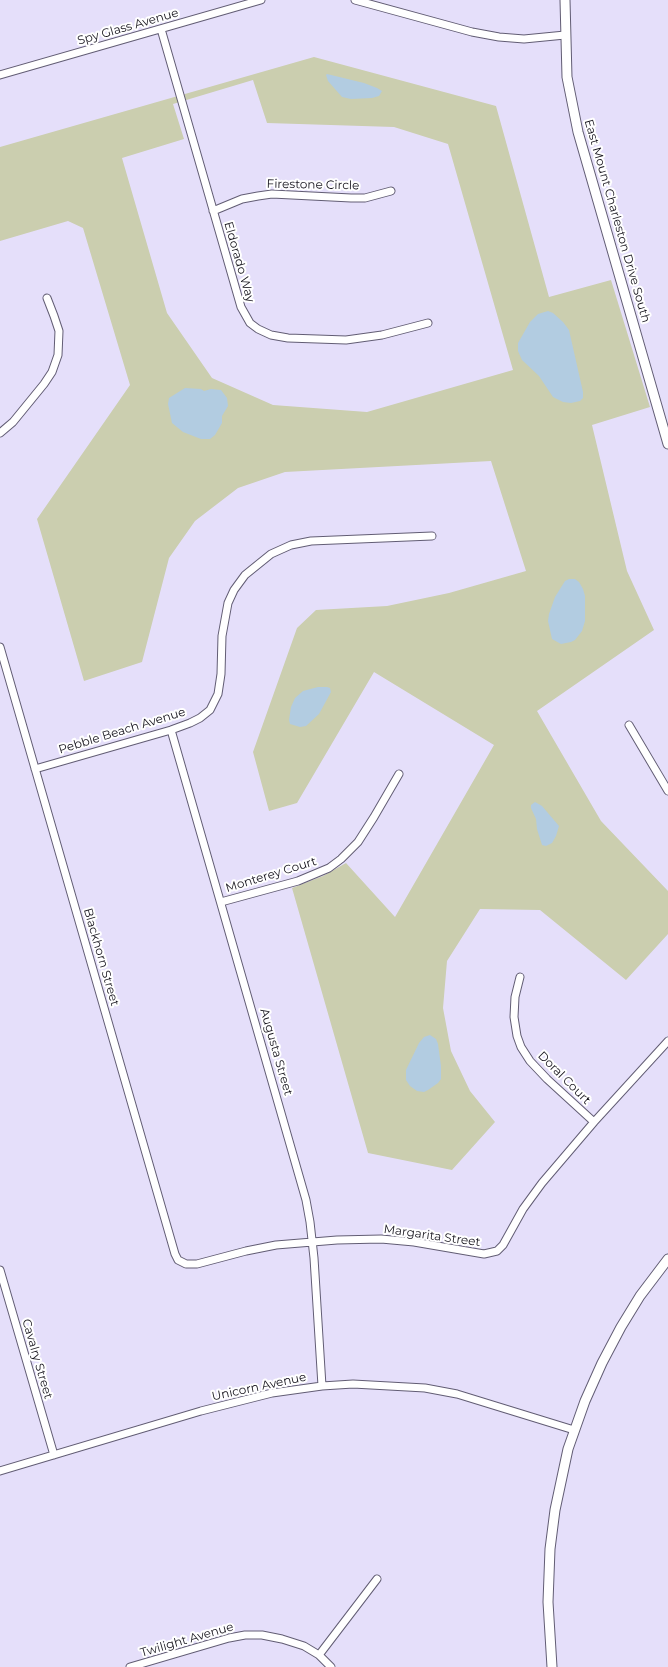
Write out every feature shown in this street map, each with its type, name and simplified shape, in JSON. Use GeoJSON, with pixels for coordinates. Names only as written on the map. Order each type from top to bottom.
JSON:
{"type":"FeatureCollection","features":[{"type":"Feature","properties":{"kind":"street","name":"Spy Glass Avenue"},"geometry":{"type":"LineString","coordinates":[[0,75],[261,0]]}},
{"type":"Feature","properties":{"kind":"street"},"geometry":{"type":"LineString","coordinates":[[355,0],[472,32],[499,37],[524,38],[565,35]]}},
{"type":"Feature","properties":{"kind":"street","name":"East Mount Charleston Drive South"},"geometry":{"type":"LineString","coordinates":[[565,0],[567,77],[578,132],[668,444]]}},
{"type":"Feature","properties":{"kind":"street","name":"Eldorado Way"},"geometry":{"type":"LineString","coordinates":[[161,29],[240,308],[250,323],[258,329],[271,335],[288,338],[346,340],[382,335],[428,323]]}},
{"type":"Feature","properties":{"kind":"street","name":"Firestone Circle"},"geometry":{"type":"LineString","coordinates":[[213,210],[242,199],[272,194],[364,198],[391,190]]}},
{"type":"Feature","properties":{"kind":"street"},"geometry":{"type":"LineString","coordinates":[[0,433],[13,422],[44,384],[52,372],[58,355],[59,332],[47,298]]}},
{"type":"Feature","properties":{"kind":"street","name":"Pebble Beach Avenue"},"geometry":{"type":"LineString","coordinates":[[35,769],[171,730],[200,718],[210,710],[218,694],[222,636],[228,604],[234,590],[245,575],[271,554],[291,545],[311,541],[432,536]]}},
{"type":"Feature","properties":{"kind":"street","name":"Blackhorn Street"},"geometry":{"type":"LineString","coordinates":[[0,647],[175,1254],[178,1260],[191,1265]]}},
{"type":"Feature","properties":{"kind":"street"},"geometry":{"type":"LineString","coordinates":[[628,725],[668,791]]}},
{"type":"Feature","properties":{"kind":"street","name":"Augusta Street"},"geometry":{"type":"LineString","coordinates":[[171,730],[306,1200],[312,1242],[322,1386]]}},
{"type":"Feature","properties":{"kind":"street","name":"Monterey Court"},"geometry":{"type":"LineString","coordinates":[[221,902],[298,881],[329,868],[341,859],[358,842],[374,818],[399,774]]}},
{"type":"Feature","properties":{"kind":"street","name":"Doral Court"},"geometry":{"type":"LineString","coordinates":[[520,977],[515,998],[514,1016],[517,1036],[522,1047],[530,1060],[547,1079],[594,1122]]}},
{"type":"Feature","properties":{"kind":"street","name":"Margarita Street"},"geometry":{"type":"LineString","coordinates":[[191,1265],[261,1248],[312,1242],[381,1239],[414,1242],[484,1254],[497,1251],[503,1245],[523,1209],[542,1183],[594,1122],[668,1041]]}},
{"type":"Feature","properties":{"kind":"street"},"geometry":{"type":"LineString","coordinates":[[552,1667],[548,1602],[550,1550],[555,1510],[561,1480],[574,1430],[602,1363],[621,1327],[640,1296],[668,1259]]}},
{"type":"Feature","properties":{"kind":"street","name":"Cavalry Street"},"geometry":{"type":"LineString","coordinates":[[0,1270],[54,1455]]}},
{"type":"Feature","properties":{"kind":"street","name":"Unicorn Avenue"},"geometry":{"type":"LineString","coordinates":[[0,1471],[208,1410],[272,1393],[322,1386],[353,1384],[425,1388],[457,1394],[574,1430]]}},
{"type":"Feature","properties":{"kind":"street"},"geometry":{"type":"LineString","coordinates":[[319,1655],[377,1579]]}},
{"type":"Feature","properties":{"kind":"street","name":"Twilight Avenue"},"geometry":{"type":"LineString","coordinates":[[130,1667],[229,1638],[245,1635],[262,1635],[304,1646],[319,1655],[331,1667]]}},
{"type":"Feature","properties":{"kind":"green space"},"geometry":{"type":"Polygon","coordinates":[[[314,57],[496,106],[549,297],[611,280],[650,407],[592,425],[627,571],[654,630],[537,711],[601,821],[668,891],[668,934],[626,980],[540,910],[480,909],[447,961],[443,1008],[451,1051],[470,1091],[495,1122],[452,1170],[368,1153],[292,888],[323,876],[346,863],[395,917],[494,745],[374,672],[297,803],[269,811],[253,752],[297,628],[316,610],[387,606],[449,593],[526,571],[491,461],[285,472],[238,488],[195,521],[169,558],[142,662],[84,681],[37,519],[130,385],[83,228],[68,221],[0,241],[0,147],[314,57]],[[253,80],[173,104],[184,139],[122,158],[167,313],[212,378],[273,405],[367,412],[513,370],[448,144],[394,127],[267,123],[253,80]]]}},
{"type":"Feature","properties":{"kind":"water"},"geometry":{"type":"Polygon","coordinates":[[[327,74],[364,83],[382,91],[379,96],[372,98],[351,99],[342,97],[328,81],[327,74]]]}},
{"type":"Feature","properties":{"kind":"water"},"geometry":{"type":"Polygon","coordinates":[[[548,311],[553,313],[563,322],[569,330],[583,392],[583,398],[580,401],[571,403],[563,402],[553,397],[539,376],[522,360],[518,351],[518,343],[530,322],[538,314],[548,311]]]}},
{"type":"Feature","properties":{"kind":"water"},"geometry":{"type":"Polygon","coordinates":[[[185,388],[201,389],[204,391],[211,389],[221,390],[227,398],[228,406],[222,416],[222,423],[215,435],[210,439],[201,439],[183,432],[172,423],[168,404],[169,398],[185,388]]]}},
{"type":"Feature","properties":{"kind":"water"},"geometry":{"type":"Polygon","coordinates":[[[575,579],[579,582],[583,589],[585,596],[585,621],[582,631],[575,640],[561,644],[552,639],[548,621],[555,597],[565,581],[575,579]]]}},
{"type":"Feature","properties":{"kind":"water"},"geometry":{"type":"Polygon","coordinates":[[[318,687],[330,688],[331,692],[319,714],[306,726],[300,727],[290,724],[289,720],[291,707],[295,698],[303,691],[318,687]]]}},
{"type":"Feature","properties":{"kind":"water"},"geometry":{"type":"Polygon","coordinates":[[[535,802],[542,806],[559,826],[552,843],[546,846],[542,845],[537,829],[536,819],[531,808],[531,805],[535,802]]]}},
{"type":"Feature","properties":{"kind":"water"},"geometry":{"type":"Polygon","coordinates":[[[430,1035],[436,1039],[438,1044],[441,1079],[438,1083],[424,1092],[417,1091],[410,1086],[406,1080],[406,1070],[419,1043],[424,1037],[430,1035]]]}}]}
